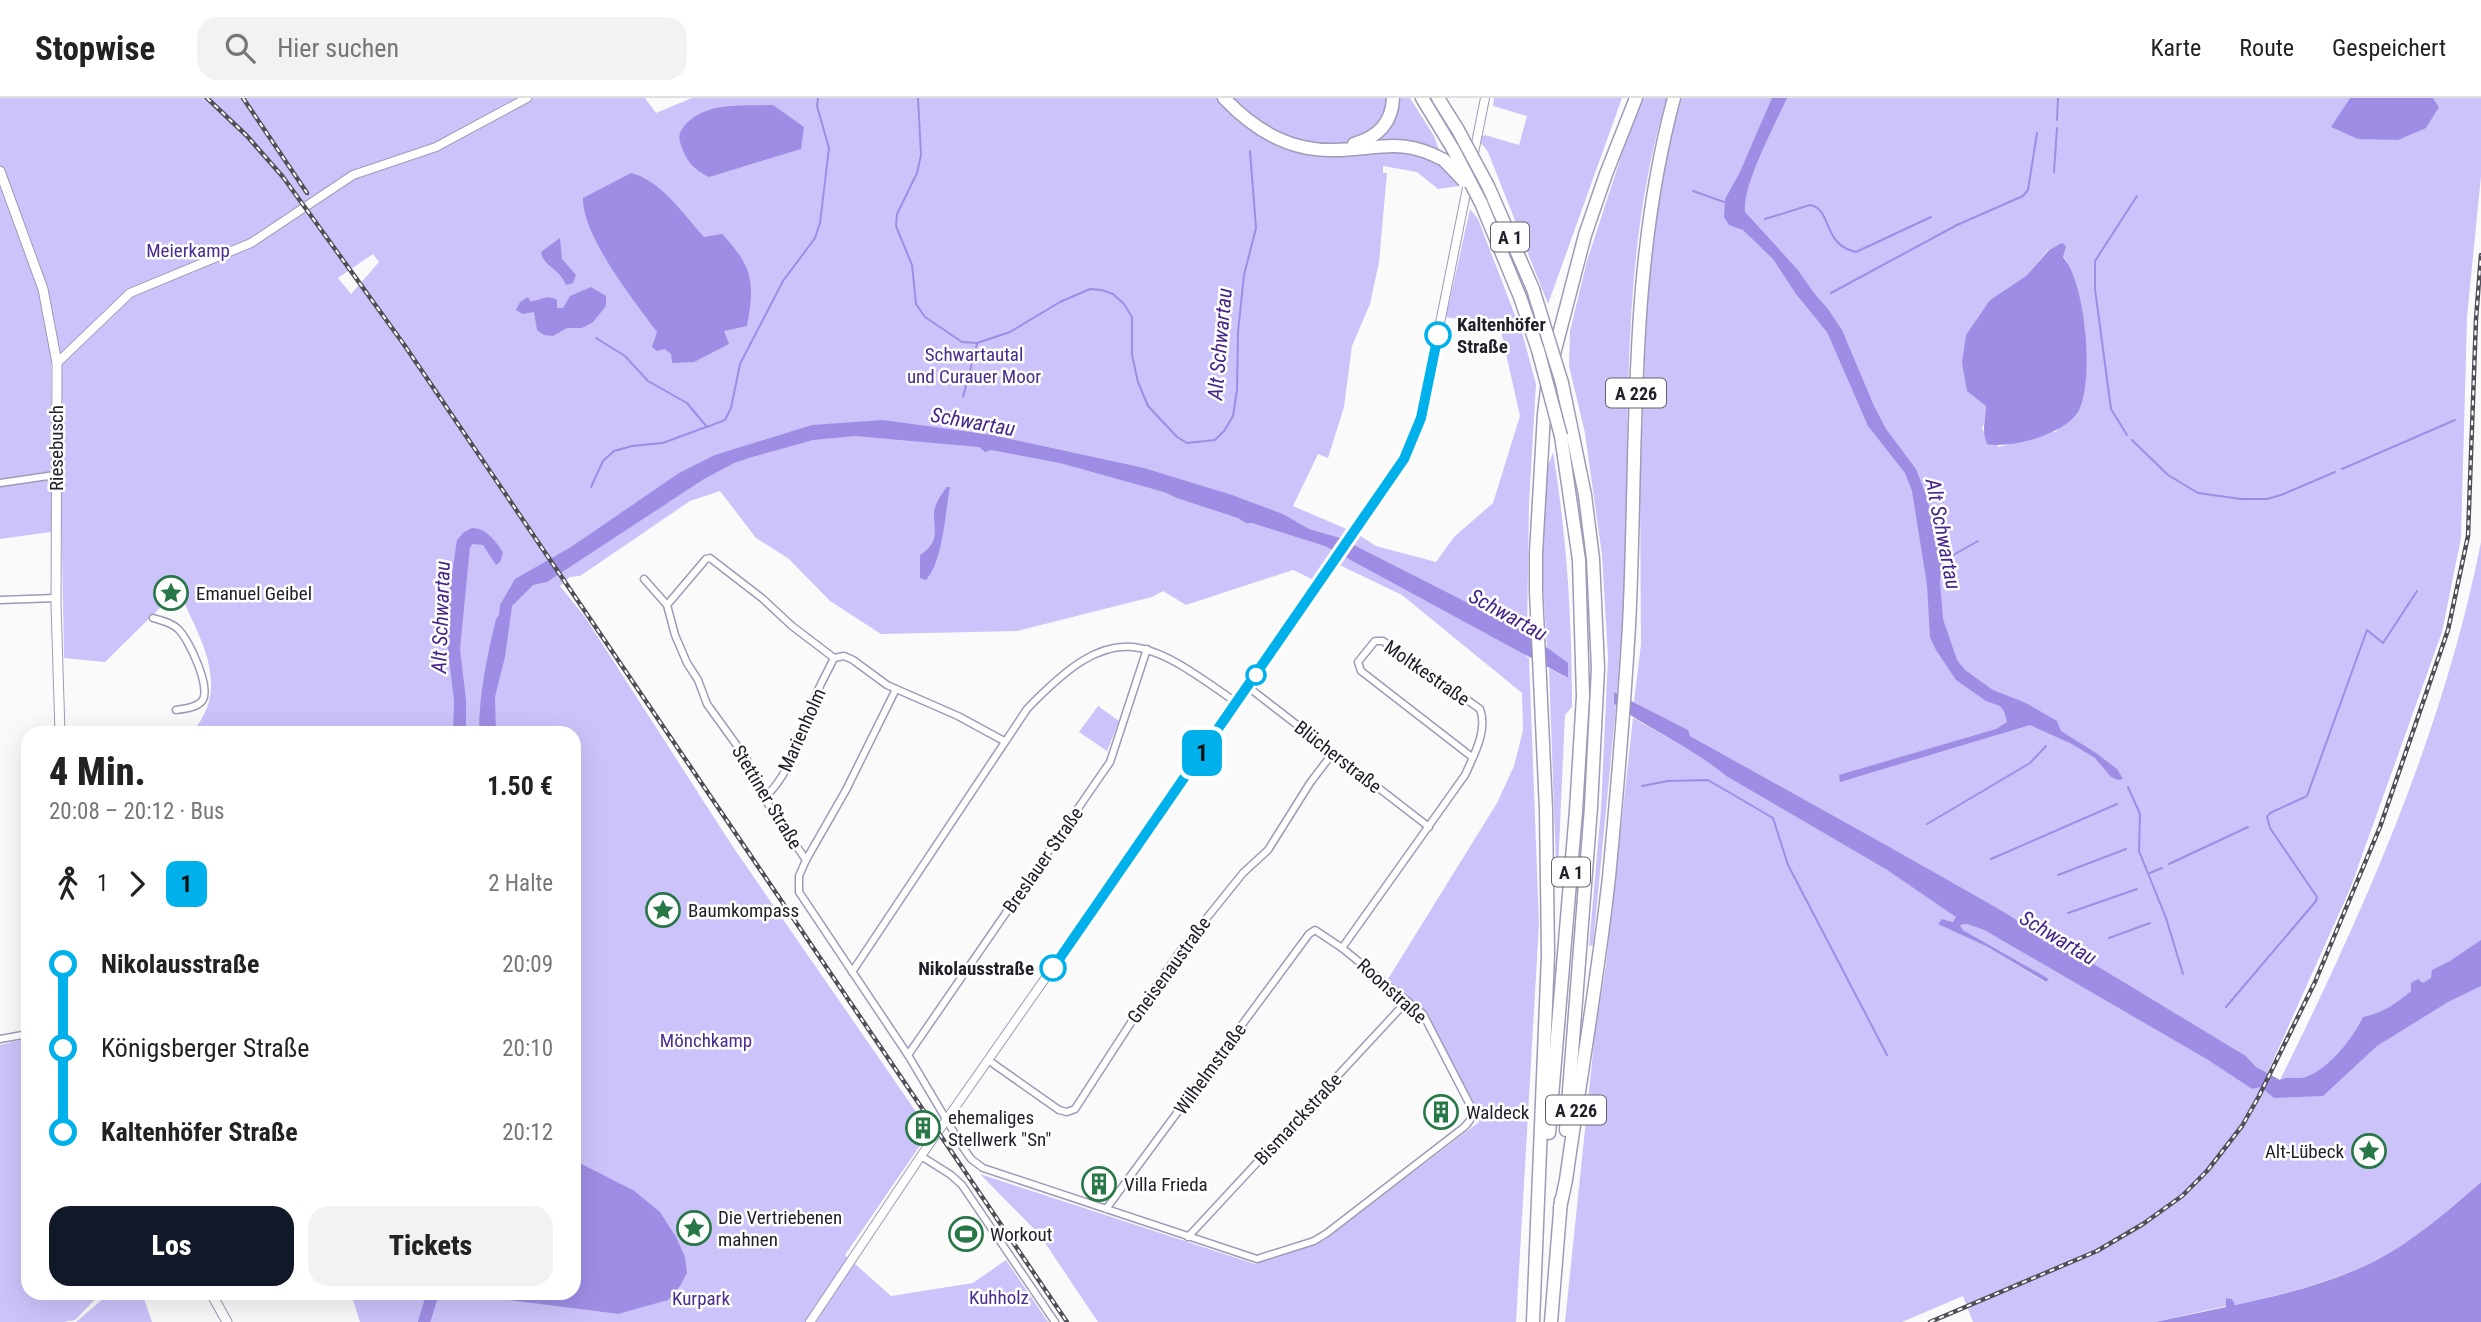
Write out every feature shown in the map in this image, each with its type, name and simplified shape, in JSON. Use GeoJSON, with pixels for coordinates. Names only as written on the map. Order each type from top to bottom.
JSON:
{"type":"FeatureCollection","features":[{"type":"Feature","properties":{"kind":"highway"},"geometry":{"type":"LineString","coordinates":[[1224,98],[1252,124],[1293,145],[1333,150],[1413,146],[1426,150],[1444,160],[1460,175],[1481,204]]}},
{"type":"Feature","properties":{"kind":"highway"},"geometry":{"type":"LineString","coordinates":[[1229,98],[1256,122],[1273,132],[1297,141],[1337,146],[1367,140],[1381,131],[1393,110],[1393,98]]}},
{"type":"Feature","properties":{"kind":"highway","name":"A 1"},"geometry":{"type":"LineString","coordinates":[[1422,98],[1453,149],[1481,204],[1520,297],[1538,350],[1561,436],[1579,560],[1583,696],[1575,825],[1534,1315]]}},
{"type":"Feature","properties":{"kind":"highway","name":"A 1"},"geometry":{"type":"LineString","coordinates":[[1438,98],[1488,186],[1533,289],[1562,383],[1585,495],[1593,559],[1598,668],[1591,807],[1551,1322]]}},
{"type":"Feature","properties":{"kind":"highway","name":"A 226"},"geometry":{"type":"LineString","coordinates":[[1534,1315],[1548,955],[1546,809],[1536,553],[1542,439],[1549,373],[1585,235],[1636,98]]}},
{"type":"Feature","properties":{"kind":"highway","name":"A 226"},"geometry":{"type":"LineString","coordinates":[[1560,1208],[1608,879],[1623,718],[1632,566],[1638,320],[1649,214],[1674,98]]}},
{"type":"Feature","properties":{"kind":"main road","name":"Riesebusch"},"geometry":{"type":"LineString","coordinates":[[0,171],[43,289],[57,363],[55,475],[60,726]]}},
{"type":"Feature","properties":{"kind":"main road"},"geometry":{"type":"LineString","coordinates":[[215,1300],[227,1322]]}},
{"type":"Feature","properties":{"kind":"street"},"geometry":{"type":"LineString","coordinates":[[57,363],[130,293],[251,243],[346,179],[367,169],[437,146],[527,98]]}},
{"type":"Feature","properties":{"kind":"street"},"geometry":{"type":"LineString","coordinates":[[810,1322],[921,1156],[1404,459],[1421,418],[1485,98]]}},
{"type":"Feature","properties":{"kind":"street"},"geometry":{"type":"LineString","coordinates":[[0,483],[55,475]]}},
{"type":"Feature","properties":{"kind":"street"},"geometry":{"type":"LineString","coordinates":[[667,605],[706,559],[710,558],[834,657],[844,656],[853,660],[897,690],[958,716],[1004,741]]}},
{"type":"Feature","properties":{"kind":"street","name":"Stettiner Straße"},"geometry":{"type":"LineString","coordinates":[[644,579],[667,605],[675,635],[707,704],[746,758],[764,798],[806,860],[799,876],[799,892],[908,1055],[947,1119]]}},
{"type":"Feature","properties":{"kind":"street"},"geometry":{"type":"LineString","coordinates":[[0,600],[56,598]]}},
{"type":"Feature","properties":{"kind":"street"},"geometry":{"type":"LineString","coordinates":[[153,618],[173,624],[182,631],[197,658],[204,695],[202,702],[176,710]]}},
{"type":"Feature","properties":{"kind":"street","name":"Moltkestraße"},"geometry":{"type":"LineString","coordinates":[[1342,947],[1465,775],[1472,757],[1483,723],[1480,709],[1383,640],[1375,641],[1358,662],[1361,671],[1472,757]]}},
{"type":"Feature","properties":{"kind":"street"},"geometry":{"type":"LineString","coordinates":[[852,972],[1027,709],[1076,665],[1106,648],[1132,646],[1147,649],[1186,666],[1237,703]]}},
{"type":"Feature","properties":{"kind":"street","name":"Breslauer Straße"},"geometry":{"type":"LineString","coordinates":[[908,1055],[1110,762],[1147,649]]}},
{"type":"Feature","properties":{"kind":"street","name":"Marienholm"},"geometry":{"type":"LineString","coordinates":[[764,798],[783,775],[793,756],[809,710],[834,657]]}},
{"type":"Feature","properties":{"kind":"street","name":"Blücherstraße"},"geometry":{"type":"LineString","coordinates":[[1248,687],[1429,827]]}},
{"type":"Feature","properties":{"kind":"street"},"geometry":{"type":"LineString","coordinates":[[806,860],[846,790],[897,690]]}},
{"type":"Feature","properties":{"kind":"street","name":"Gneisenaustraße"},"geometry":{"type":"LineString","coordinates":[[988,1060],[1059,1110],[1067,1112],[1075,1109],[1181,950],[1243,873],[1268,850],[1310,783],[1332,754]]}},
{"type":"Feature","properties":{"kind":"street","name":"Roonstraße"},"geometry":{"type":"LineString","coordinates":[[1188,1237],[1257,1259],[1318,1239],[1471,1120],[1473,1115],[1470,1105],[1423,1014],[1342,947],[1315,930]]}},
{"type":"Feature","properties":{"kind":"street","name":"Wilhelmstraße"},"geometry":{"type":"LineString","coordinates":[[1106,1209],[1309,934],[1315,930]]}},
{"type":"Feature","properties":{"kind":"street","name":"Bismarckstraße"},"geometry":{"type":"LineString","coordinates":[[1188,1237],[1407,1000]]}},
{"type":"Feature","properties":{"kind":"street"},"geometry":{"type":"LineString","coordinates":[[0,1039],[21,1035]]}},
{"type":"Feature","properties":{"kind":"street"},"geometry":{"type":"LineString","coordinates":[[947,1119],[971,1159],[983,1168],[1188,1237]]}},
{"type":"Feature","properties":{"kind":"street"},"geometry":{"type":"LineString","coordinates":[[921,1156],[962,1185],[1055,1322]]}},
{"type":"Feature","properties":{"kind":"green space"},"geometry":{"type":"Polygon","coordinates":[[[0,98],[645,98],[656,113],[692,98],[1410,98],[1434,136],[1447,172],[1459,186],[1438,189],[1417,172],[1383,166],[1383,173],[1387,173],[1379,262],[1370,304],[1352,346],[1344,407],[1328,458],[1318,454],[1293,506],[1356,533],[1376,546],[1436,562],[1454,537],[1493,503],[1520,416],[1500,327],[1446,317],[1470,209],[1478,219],[1523,336],[1536,384],[1529,503],[1527,633],[1520,630],[1526,656],[1529,658],[1539,924],[1516,1322],[1098,1322],[1039,1234],[980,1174],[1255,1264],[1323,1241],[1479,1122],[1430,1018],[1388,979],[1497,803],[1514,766],[1523,730],[1522,693],[1402,595],[1327,559],[1312,579],[1293,570],[1186,605],[1163,591],[1152,597],[1017,631],[881,634],[830,601],[789,559],[756,538],[720,491],[690,501],[580,576],[570,577],[560,586],[585,617],[733,847],[921,1119],[908,1127],[921,1144],[845,1255],[891,1296],[973,1283],[1006,1260],[1048,1322],[360,1322],[353,1300],[510,1300],[618,1314],[633,1190],[581,1164],[581,726],[197,726],[207,708],[210,694],[209,667],[184,602],[171,597],[105,662],[64,658],[58,348],[41,294],[51,360],[51,532],[0,539],[0,98]],[[373,254],[338,278],[351,294],[379,262],[373,254]]]}},
{"type":"Feature","properties":{"kind":"green space"},"geometry":{"type":"Polygon","coordinates":[[[1494,98],[1622,98],[1548,304],[1488,152],[1477,138],[1485,135],[1519,145],[1527,116],[1493,106],[1494,98]]]}},
{"type":"Feature","properties":{"kind":"green space"},"geometry":{"type":"Polygon","coordinates":[[[1643,98],[1667,98],[1652,153],[1635,266],[1628,380],[1624,604],[1593,945],[1589,946],[1601,809],[1608,658],[1602,555],[1585,433],[1569,366],[1570,331],[1587,261],[1629,132],[1643,98]]]}},
{"type":"Feature","properties":{"kind":"green space"},"geometry":{"type":"Polygon","coordinates":[[[1682,98],[2350,98],[2332,127],[2439,107],[2433,98],[2481,98],[2481,176],[2467,317],[2461,538],[2442,632],[2350,889],[2267,1074],[2246,1056],[2084,958],[2060,947],[1992,905],[1634,702],[1641,644],[1640,482],[1649,257],[1665,157],[1682,98]],[[2055,247],[2048,250],[2026,276],[1990,300],[1986,417],[1982,429],[1999,447],[2057,431],[2067,261],[2055,247]]]}},
{"type":"Feature","properties":{"kind":"green space"},"geometry":{"type":"Polygon","coordinates":[[[1553,452],[1565,547],[1572,675],[1572,707],[1565,715],[1557,892],[1549,668],[1567,678],[1568,664],[1547,649],[1541,552],[1543,481],[1553,452]]]}},
{"type":"Feature","properties":{"kind":"green space"},"geometry":{"type":"Polygon","coordinates":[[[2481,542],[2481,1182],[2456,1204],[2416,1236],[2387,1254],[2339,1276],[2287,1293],[2234,1305],[2226,1299],[2226,1306],[2155,1322],[1973,1322],[1963,1296],[1902,1322],[1565,1322],[1595,1033],[1606,965],[1633,718],[1706,759],[1726,776],[1887,870],[1957,917],[1953,922],[1942,919],[2045,982],[2048,979],[1963,930],[1960,925],[1967,924],[1984,930],[2208,1060],[2252,1089],[2280,1080],[2371,884],[2424,750],[2465,612],[2481,542]]]}},
{"type":"Feature","properties":{"kind":"green space"},"geometry":{"type":"Polygon","coordinates":[[[1098,706],[1119,721],[1107,751],[1079,732],[1098,706]]]}},
{"type":"Feature","properties":{"kind":"green space"},"geometry":{"type":"Polygon","coordinates":[[[21,1040],[21,1300],[94,1300],[75,1320],[0,1322],[0,1045],[21,1040]]]}},
{"type":"Feature","properties":{"kind":"green space"},"geometry":{"type":"Polygon","coordinates":[[[102,1300],[144,1300],[152,1322],[76,1322],[102,1300]]]}},
{"type":"Feature","properties":{"kind":"shaded area"},"geometry":{"type":"Polygon","coordinates":[[[1772,98],[1787,98],[1754,171],[1745,201],[1745,212],[1797,269],[1842,330],[1886,429],[1916,469],[1928,500],[1934,534],[1942,553],[1940,581],[1943,619],[1957,660],[1965,670],[1993,690],[2026,703],[2057,721],[2061,731],[2117,769],[2123,779],[2111,777],[2095,758],[2072,744],[2030,725],[1840,782],[1839,775],[1996,729],[2007,722],[2000,706],[1986,701],[1956,680],[1930,637],[1927,585],[1912,491],[1905,473],[1868,426],[1827,332],[1796,294],[1773,259],[1743,230],[1729,225],[1724,217],[1725,199],[1739,174],[1772,98]]]}},
{"type":"Feature","properties":{"kind":"shaded area"},"geometry":{"type":"Polygon","coordinates":[[[2350,98],[2433,98],[2439,107],[2426,128],[2398,140],[2358,139],[2331,127],[2350,98]]]}},
{"type":"Feature","properties":{"kind":"shaded area"},"geometry":{"type":"Polygon","coordinates":[[[773,105],[804,127],[801,149],[709,177],[695,168],[685,156],[680,139],[681,130],[694,117],[726,106],[773,105]]]}},
{"type":"Feature","properties":{"kind":"shaded area"},"geometry":{"type":"Polygon","coordinates":[[[631,173],[653,183],[704,237],[722,234],[746,266],[751,286],[747,326],[724,331],[729,344],[694,362],[672,363],[671,354],[665,349],[657,351],[652,347],[657,332],[611,268],[591,231],[585,213],[583,198],[631,173]]]}},
{"type":"Feature","properties":{"kind":"shaded area"},"geometry":{"type":"Polygon","coordinates":[[[560,238],[562,259],[576,275],[573,283],[566,285],[545,261],[541,252],[560,238]]]}},
{"type":"Feature","properties":{"kind":"shaded area"},"geometry":{"type":"Polygon","coordinates":[[[2062,243],[2066,246],[2063,257],[2077,288],[2085,332],[2086,377],[2079,410],[2073,419],[2063,426],[2038,438],[2010,444],[1987,444],[1984,429],[1986,406],[1967,391],[1962,363],[1966,335],[1990,300],[2026,276],[2049,250],[2062,243]]]}},
{"type":"Feature","properties":{"kind":"shaded area"},"geometry":{"type":"Polygon","coordinates":[[[591,287],[606,296],[606,306],[593,322],[582,328],[567,328],[553,336],[544,335],[537,330],[534,312],[523,314],[516,310],[520,302],[528,297],[530,301],[553,298],[557,300],[557,308],[563,308],[570,296],[591,287]]]}},
{"type":"Feature","properties":{"kind":"shaded area"},"geometry":{"type":"Polygon","coordinates":[[[883,420],[992,435],[1144,468],[1232,495],[1283,514],[1309,529],[1340,538],[1527,633],[1568,663],[1568,678],[1325,546],[1246,523],[1164,492],[1060,463],[991,450],[985,452],[979,447],[855,436],[813,440],[734,463],[704,479],[547,582],[533,585],[512,606],[505,657],[495,697],[496,726],[479,726],[482,690],[496,619],[500,605],[515,579],[571,547],[679,473],[715,455],[812,425],[883,420]]]}},
{"type":"Feature","properties":{"kind":"shaded area"},"geometry":{"type":"Polygon","coordinates":[[[947,487],[950,487],[940,549],[932,572],[926,580],[920,578],[920,555],[933,541],[934,510],[947,487]]]}},
{"type":"Feature","properties":{"kind":"shaded area"},"geometry":{"type":"Polygon","coordinates":[[[472,528],[486,533],[503,553],[496,565],[483,545],[473,544],[470,547],[460,649],[466,726],[453,726],[454,701],[447,641],[448,600],[457,540],[472,528]]]}},
{"type":"Feature","properties":{"kind":"shaded area"},"geometry":{"type":"Polygon","coordinates":[[[1614,692],[1688,730],[1690,736],[1992,905],[2060,947],[2084,958],[2246,1056],[2256,1067],[2280,1080],[2306,1077],[2324,1067],[2347,1043],[2363,1017],[2394,1004],[2411,991],[2411,983],[2418,979],[2423,983],[2431,978],[2432,970],[2481,940],[2481,986],[2448,1002],[2377,1046],[2323,1096],[2274,1098],[2261,1087],[2252,1089],[2208,1060],[1984,930],[1967,924],[1960,925],[1963,930],[2049,979],[2046,982],[1986,946],[1938,924],[1942,919],[1953,922],[1956,917],[1887,870],[1726,776],[1699,756],[1614,704],[1614,692]]]}},
{"type":"Feature","properties":{"kind":"shaded area"},"geometry":{"type":"Polygon","coordinates":[[[581,1164],[633,1190],[660,1212],[685,1257],[687,1273],[668,1300],[618,1314],[509,1300],[581,1300],[581,1164]]]}},
{"type":"Feature","properties":{"kind":"shaded area"},"geometry":{"type":"Polygon","coordinates":[[[2481,1182],[2481,1322],[2155,1322],[2226,1307],[2226,1298],[2232,1299],[2235,1305],[2306,1288],[2357,1269],[2416,1236],[2481,1182]]]}},
{"type":"Feature","properties":{"kind":"waterway","name":"Alt Schwartau"},"geometry":{"type":"LineString","coordinates":[[596,338],[625,356],[648,381],[687,403],[707,427],[725,420],[731,408],[740,364],[783,281],[815,238],[820,223],[829,148],[817,106],[818,98]]}},
{"type":"Feature","properties":{"kind":"waterway","name":"Alt Schwartau"},"geometry":{"type":"LineString","coordinates":[[918,98],[921,155],[917,173],[897,214],[896,226],[912,265],[916,304],[925,317],[962,342],[977,343],[1010,332],[1060,302],[1090,289],[1113,294],[1124,304],[1132,317],[1132,355],[1138,382],[1148,406],[1177,437],[1187,443],[1215,440],[1233,416],[1244,275],[1256,228],[1250,151]]}},
{"type":"Feature","properties":{"kind":"waterway"},"geometry":{"type":"LineString","coordinates":[[2057,120],[2058,98]]}},
{"type":"Feature","properties":{"kind":"waterway"},"geometry":{"type":"LineString","coordinates":[[2054,172],[2057,128]]}},
{"type":"Feature","properties":{"kind":"waterway"},"geometry":{"type":"LineString","coordinates":[[1831,293],[1957,225],[2023,196],[2028,190],[2037,133]]}},
{"type":"Feature","properties":{"kind":"waterway"},"geometry":{"type":"LineString","coordinates":[[1693,191],[1724,202]]}},
{"type":"Feature","properties":{"kind":"waterway"},"geometry":{"type":"LineString","coordinates":[[2127,435],[2111,409],[2095,289],[2095,261],[2137,196]]}},
{"type":"Feature","properties":{"kind":"waterway"},"geometry":{"type":"LineString","coordinates":[[1765,219],[1810,205],[1822,213],[1838,242],[1856,252],[1931,217]]}},
{"type":"Feature","properties":{"kind":"waterway"},"geometry":{"type":"LineString","coordinates":[[963,397],[977,344]]}},
{"type":"Feature","properties":{"kind":"waterway"},"geometry":{"type":"LineString","coordinates":[[2342,469],[2455,420]]}},
{"type":"Feature","properties":{"kind":"waterway","name":"Alt Schwartau"},"geometry":{"type":"LineString","coordinates":[[591,487],[603,461],[614,451],[663,443],[706,427]]}},
{"type":"Feature","properties":{"kind":"waterway"},"geometry":{"type":"LineString","coordinates":[[2132,440],[2168,475],[2198,493],[2241,499],[2267,499],[2335,472]]}},
{"type":"Feature","properties":{"kind":"waterway"},"geometry":{"type":"LineString","coordinates":[[1942,558],[1948,558],[1978,541]]}},
{"type":"Feature","properties":{"kind":"waterway"},"geometry":{"type":"LineString","coordinates":[[2226,1007],[2317,897],[2270,828],[2267,817],[2270,813],[2307,796],[2367,630],[2383,643],[2417,591]]}},
{"type":"Feature","properties":{"kind":"waterway"},"geometry":{"type":"LineString","coordinates":[[1927,824],[2030,763],[2046,746]]}},
{"type":"Feature","properties":{"kind":"waterway"},"geometry":{"type":"LineString","coordinates":[[1642,786],[1668,781],[1708,780],[1773,818],[1788,865],[1887,1055]]}},
{"type":"Feature","properties":{"kind":"waterway","name":"Alt Schwartau"},"geometry":{"type":"LineString","coordinates":[[2128,787],[2140,814],[2139,851],[2166,918],[2183,974]]}},
{"type":"Feature","properties":{"kind":"waterway"},"geometry":{"type":"LineString","coordinates":[[1991,859],[2117,804]]}},
{"type":"Feature","properties":{"kind":"waterway"},"geometry":{"type":"LineString","coordinates":[[2169,864],[2248,827]]}},
{"type":"Feature","properties":{"kind":"waterway"},"geometry":{"type":"LineString","coordinates":[[2058,875],[2126,849]]}},
{"type":"Feature","properties":{"kind":"waterway"},"geometry":{"type":"LineString","coordinates":[[2150,873],[2162,868]]}},
{"type":"Feature","properties":{"kind":"waterway"},"geometry":{"type":"LineString","coordinates":[[2068,913],[2137,889]]}},
{"type":"Feature","properties":{"kind":"waterway"},"geometry":{"type":"LineString","coordinates":[[2109,938],[2150,923]]}},
{"type":"Feature","properties":{"kind":"waterway","name":"Schwartau"},"geometry":{"type":"LineString","coordinates":[[424,1322],[431,1300]]}},
{"type":"Feature","properties":{"kind":"railway"},"geometry":{"type":"LineString","coordinates":[[207,98],[247,136],[283,177],[405,346],[1067,1322]]}},
{"type":"Feature","properties":{"kind":"railway"},"geometry":{"type":"LineString","coordinates":[[243,98],[307,193]]}},
{"type":"Feature","properties":{"kind":"railway"},"geometry":{"type":"LineString","coordinates":[[1930,1322],[2097,1251],[2143,1224],[2182,1196],[2207,1171],[2242,1126],[2259,1096],[2315,982],[2380,827],[2448,630],[2468,536],[2481,255]]}},
{"type":"Feature","properties":{"kind":"bus line","name":"1"},"geometry":{"type":"LineString","coordinates":[[1053,968],[1404,459],[1421,418],[1438,335]]}},
{"type":"Feature","properties":{"kind":"place","name":"Kaltenhöfer Straße"},"geometry":{"type":"Point","coordinates":[1438,335]}},
{"type":"Feature","properties":{"kind":"place","name":"Emanuel Geibel"},"geometry":{"type":"Point","coordinates":[171,593]}},
{"type":"Feature","properties":{"kind":"place","name":"Baumkompass"},"geometry":{"type":"Point","coordinates":[663,910]}},
{"type":"Feature","properties":{"kind":"place","name":"Nikolausstraße"},"geometry":{"type":"Point","coordinates":[1053,968]}},
{"type":"Feature","properties":{"kind":"place","name":"Waldeck"},"geometry":{"type":"Point","coordinates":[1441,1112]}},
{"type":"Feature","properties":{"kind":"place","name":"ehemaliges Stellwerk \"Sn\""},"geometry":{"type":"Point","coordinates":[923,1128]}},
{"type":"Feature","properties":{"kind":"place","name":"Alt-Lübeck"},"geometry":{"type":"Point","coordinates":[2369,1151]}},
{"type":"Feature","properties":{"kind":"place","name":"Villa Frieda"},"geometry":{"type":"Point","coordinates":[1099,1184]}},
{"type":"Feature","properties":{"kind":"place","name":"Die Vertriebenen mahnen"},"geometry":{"type":"Point","coordinates":[694,1228]}},
{"type":"Feature","properties":{"kind":"place","name":"Workout"},"geometry":{"type":"Point","coordinates":[966,1234]}},
{"type":"Feature","properties":{"kind":"park label","name":"Meierkamp"},"geometry":{"type":"Point","coordinates":[188,250]}},
{"type":"Feature","properties":{"kind":"park label","name":"Schwartautal und Curauer Moor"},"geometry":{"type":"Point","coordinates":[974,365]}},
{"type":"Feature","properties":{"kind":"park label","name":"Mönchkamp"},"geometry":{"type":"Point","coordinates":[706,1040]}},
{"type":"Feature","properties":{"kind":"park label","name":"Kuhholz"},"geometry":{"type":"Point","coordinates":[999,1297]}},
{"type":"Feature","properties":{"kind":"park label","name":"Kurpark"},"geometry":{"type":"Point","coordinates":[701,1298]}}]}
